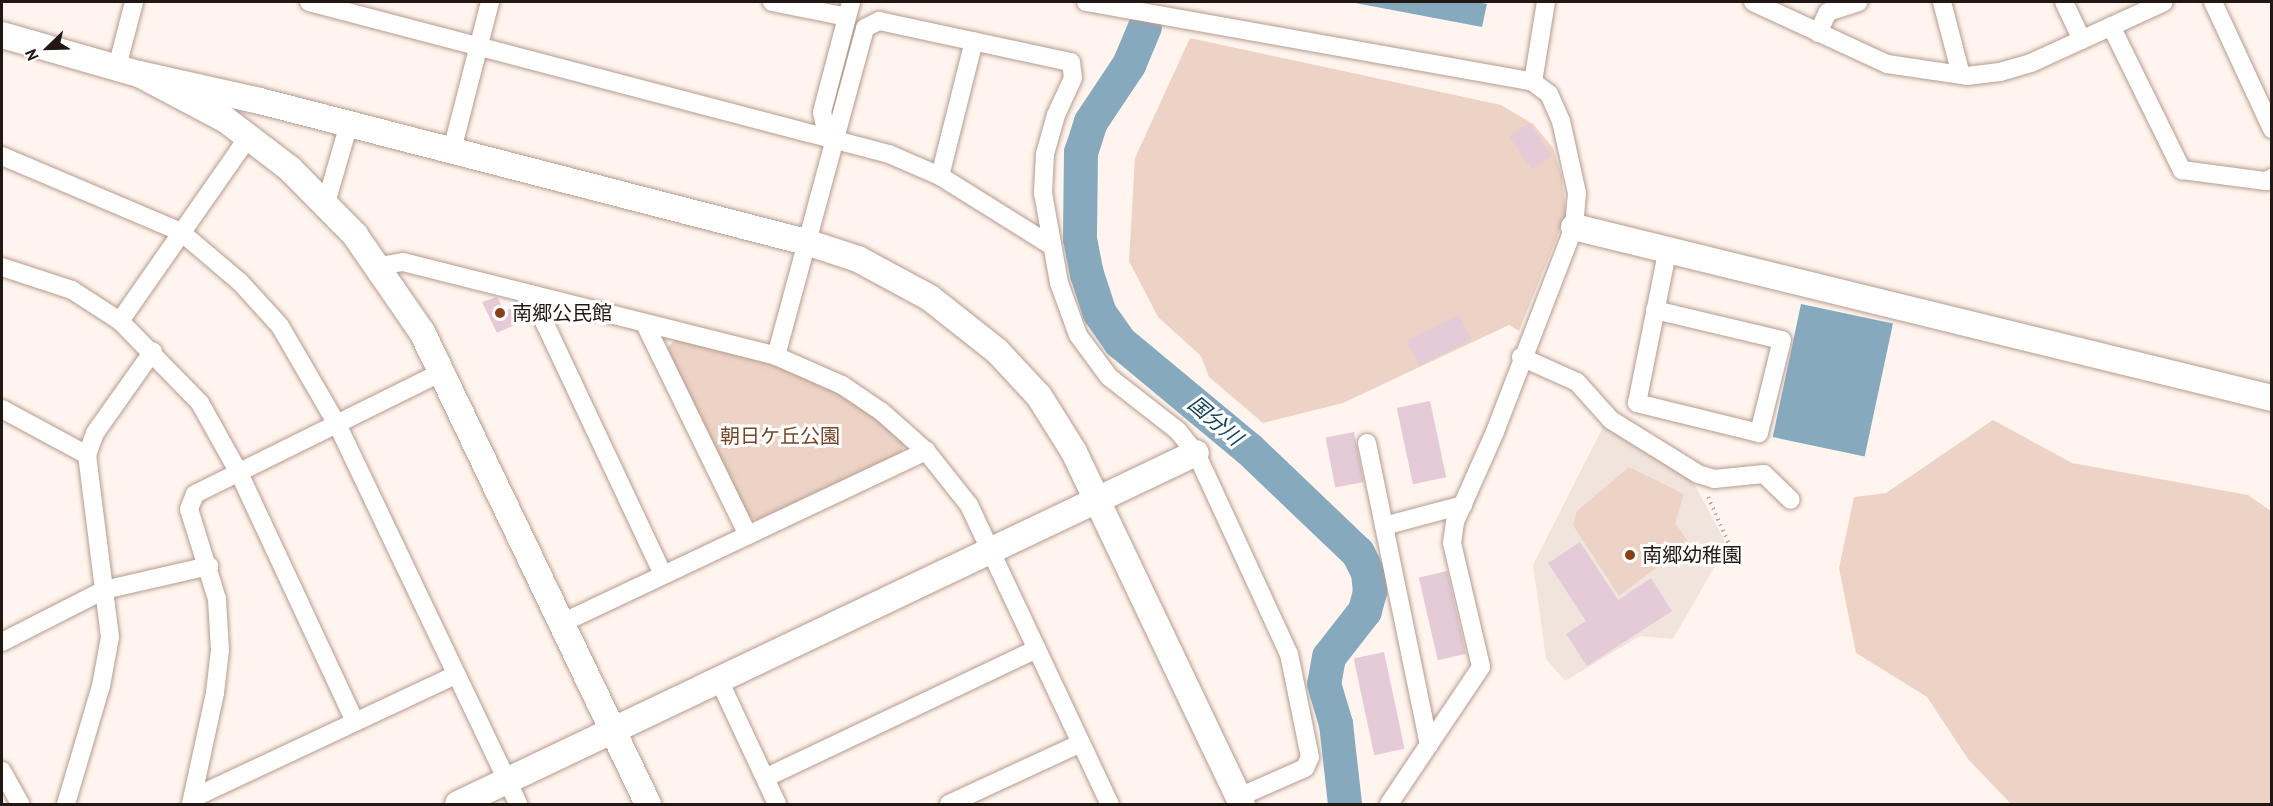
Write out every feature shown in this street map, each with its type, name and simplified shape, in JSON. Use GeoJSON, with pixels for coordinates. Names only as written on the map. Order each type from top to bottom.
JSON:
{"type":"FeatureCollection","features":[{"type":"Feature","properties":{"kind":"street"},"geometry":{"type":"LineString","coordinates":[[128,70],[134,2]]}},
{"type":"Feature","properties":{"kind":"street"},"geometry":{"type":"LineString","coordinates":[[309,2],[835,137],[940,176],[1049,244]]}},
{"type":"Feature","properties":{"kind":"street"},"geometry":{"type":"LineString","coordinates":[[452,150],[490,2]]}},
{"type":"Feature","properties":{"kind":"street"},"geometry":{"type":"LineString","coordinates":[[772,2],[849,9],[822,112],[825,126],[835,137]]}},
{"type":"Feature","properties":{"kind":"street"},"geometry":{"type":"LineString","coordinates":[[1086,2],[1149,7],[1533,82],[1549,94],[1570,150],[1577,193],[1574,227],[1521,357],[1495,432],[1463,504],[1452,543],[1481,667],[1471,688],[1389,804]]}},
{"type":"Feature","properties":{"kind":"street"},"geometry":{"type":"LineString","coordinates":[[1533,82],[1546,2]]}},
{"type":"Feature","properties":{"kind":"street"},"geometry":{"type":"LineString","coordinates":[[1753,2],[1887,64],[1961,75],[2000,72],[2031,63],[2164,2]]}},
{"type":"Feature","properties":{"kind":"street"},"geometry":{"type":"LineString","coordinates":[[1818,33],[1828,12],[1858,2]]}},
{"type":"Feature","properties":{"kind":"street"},"geometry":{"type":"LineString","coordinates":[[1942,2],[1961,75]]}},
{"type":"Feature","properties":{"kind":"street"},"geometry":{"type":"LineString","coordinates":[[2064,2],[2082,40]]}},
{"type":"Feature","properties":{"kind":"street"},"geometry":{"type":"LineString","coordinates":[[2213,2],[2271,129]]}},
{"type":"Feature","properties":{"kind":"street"},"geometry":{"type":"LineString","coordinates":[[2,35],[128,70],[260,101],[806,242],[858,259],[890,274],[962,320],[1039,396],[1074,452],[1241,801],[1305,768],[1310,757],[1289,654],[1196,453],[1178,431],[1109,377],[1078,335],[1059,283],[1049,244],[1043,193],[1045,154],[1075,69],[1071,62],[879,21],[865,28],[806,242],[776,356]]}},
{"type":"Feature","properties":{"kind":"street"},"geometry":{"type":"LineString","coordinates":[[2111,26],[2182,170],[2266,181],[2271,178]]}},
{"type":"Feature","properties":{"kind":"street"},"geometry":{"type":"LineString","coordinates":[[940,176],[974,41]]}},
{"type":"Feature","properties":{"kind":"street"},"geometry":{"type":"LineString","coordinates":[[128,70],[247,134],[326,203],[380,266],[442,372],[648,804]]}},
{"type":"Feature","properties":{"kind":"street"},"geometry":{"type":"LineString","coordinates":[[120,321],[240,149],[247,134],[246,122],[260,101]]}},
{"type":"Feature","properties":{"kind":"street"},"geometry":{"type":"LineString","coordinates":[[326,203],[349,124]]}},
{"type":"Feature","properties":{"kind":"street"},"geometry":{"type":"LineString","coordinates":[[2,156],[181,232],[240,282],[280,326],[338,426],[518,804]]}},
{"type":"Feature","properties":{"kind":"street"},"geometry":{"type":"LineString","coordinates":[[1574,227],[1668,248],[2271,398]]}},
{"type":"Feature","properties":{"kind":"street"},"geometry":{"type":"LineString","coordinates":[[1655,310],[1782,340],[1759,433],[1637,403],[1655,310],[1668,248]]}},
{"type":"Feature","properties":{"kind":"street"},"geometry":{"type":"LineString","coordinates":[[380,266],[404,262],[776,356],[842,385],[882,412],[926,451],[969,505],[1110,804]]}},
{"type":"Feature","properties":{"kind":"street"},"geometry":{"type":"LineString","coordinates":[[2,267],[72,290],[120,321],[153,351],[200,403],[240,475],[355,722]]}},
{"type":"Feature","properties":{"kind":"street"},"geometry":{"type":"LineString","coordinates":[[531,294],[663,575]]}},
{"type":"Feature","properties":{"kind":"street"},"geometry":{"type":"LineString","coordinates":[[645,324],[748,535]]}},
{"type":"Feature","properties":{"kind":"street"},"geometry":{"type":"LineString","coordinates":[[66,804],[101,686],[110,637],[87,455],[95,433],[153,351]]}},
{"type":"Feature","properties":{"kind":"street"},"geometry":{"type":"LineString","coordinates":[[1521,357],[1577,382],[1611,420],[1698,474],[1714,479],[1764,474],[1791,500]]}},
{"type":"Feature","properties":{"kind":"street"},"geometry":{"type":"LineString","coordinates":[[192,801],[220,650],[217,599],[209,566],[189,509],[195,494],[240,475],[442,372]]}},
{"type":"Feature","properties":{"kind":"street"},"geometry":{"type":"LineString","coordinates":[[2,409],[87,455]]}},
{"type":"Feature","properties":{"kind":"street"},"geometry":{"type":"LineString","coordinates":[[1367,443],[1429,745]]}},
{"type":"Feature","properties":{"kind":"street"},"geometry":{"type":"LineString","coordinates":[[562,623],[926,451]]}},
{"type":"Feature","properties":{"kind":"street"},"geometry":{"type":"LineString","coordinates":[[458,804],[1196,453]]}},
{"type":"Feature","properties":{"kind":"street"},"geometry":{"type":"LineString","coordinates":[[1384,526],[1463,504]]}},
{"type":"Feature","properties":{"kind":"street"},"geometry":{"type":"LineString","coordinates":[[2,642],[104,590],[209,566]]}},
{"type":"Feature","properties":{"kind":"street"},"geometry":{"type":"LineString","coordinates":[[765,778],[1037,649]]}},
{"type":"Feature","properties":{"kind":"street"},"geometry":{"type":"LineString","coordinates":[[192,801],[455,675]]}},
{"type":"Feature","properties":{"kind":"street"},"geometry":{"type":"LineString","coordinates":[[718,680],[777,804]]}},
{"type":"Feature","properties":{"kind":"street"},"geometry":{"type":"LineString","coordinates":[[949,804],[1081,743]]}},
{"type":"Feature","properties":{"kind":"street"},"geometry":{"type":"LineString","coordinates":[[2,771],[20,804]]}},
{"type":"Feature","properties":{"kind":"path"},"geometry":{"type":"LineString","coordinates":[[1698,474],[1730,544]]}},
{"type":"Feature","properties":{"kind":"shaded area","name":"南郷幼稚園"},"geometry":{"type":"Polygon","coordinates":[[[1606,421],[1692,480],[1727,545],[1673,639],[1640,636],[1565,681],[1546,659],[1533,565],[1606,421]]]}},
{"type":"Feature","properties":{"kind":"green space"},"geometry":{"type":"Polygon","coordinates":[[[1190,38],[1501,105],[1533,124],[1553,148],[1562,177],[1566,215],[1519,331],[1509,325],[1343,403],[1263,423],[1209,377],[1201,356],[1158,317],[1129,261],[1135,158],[1190,38]]]}},
{"type":"Feature","properties":{"kind":"green space","name":"朝日ケ丘公園"},"geometry":{"type":"Polygon","coordinates":[[[676,339],[790,370],[828,385],[905,438],[902,452],[757,520],[746,515],[665,350],[676,339]]]}},
{"type":"Feature","properties":{"kind":"green space"},"geometry":{"type":"Polygon","coordinates":[[[1993,420],[2072,463],[2248,495],[2271,511],[2271,804],[2011,804],[1968,759],[1927,697],[1856,653],[1839,568],[1854,497],[1886,493],[1993,420]]]}},
{"type":"Feature","properties":{"kind":"green space"},"geometry":{"type":"Polygon","coordinates":[[[1629,467],[1684,494],[1675,523],[1689,543],[1619,596],[1573,525],[1577,511],[1629,467]]]}},
{"type":"Feature","properties":{"kind":"water"},"geometry":{"type":"Polygon","coordinates":[[[1350,2],[1477,2],[1487,4],[1482,27],[1350,2]]]}},
{"type":"Feature","properties":{"kind":"water"},"geometry":{"type":"Polygon","coordinates":[[[1801,304],[1893,324],[1865,457],[1773,437],[1801,304]]]}},
{"type":"Feature","properties":{"kind":"building"},"geometry":{"type":"Polygon","coordinates":[[[1529,123],[1552,156],[1532,170],[1509,137],[1529,123]]]}},
{"type":"Feature","properties":{"kind":"building","name":"南郷公民館"},"geometry":{"type":"Polygon","coordinates":[[[497,297],[505,311],[512,308],[519,323],[497,333],[482,302],[497,297]]]}},
{"type":"Feature","properties":{"kind":"building"},"geometry":{"type":"Polygon","coordinates":[[[1459,315],[1471,340],[1419,366],[1407,340],[1459,315]]]}},
{"type":"Feature","properties":{"kind":"building"},"geometry":{"type":"Polygon","coordinates":[[[1430,401],[1446,477],[1413,484],[1397,408],[1430,401]]]}},
{"type":"Feature","properties":{"kind":"building"},"geometry":{"type":"Polygon","coordinates":[[[1354,432],[1364,482],[1335,488],[1326,438],[1354,432]]]}},
{"type":"Feature","properties":{"kind":"building"},"geometry":{"type":"Polygon","coordinates":[[[1580,542],[1618,600],[1651,578],[1672,611],[1587,666],[1566,634],[1586,621],[1548,563],[1580,542]]]}},
{"type":"Feature","properties":{"kind":"building"},"geometry":{"type":"Polygon","coordinates":[[[1447,571],[1466,654],[1438,660],[1419,578],[1447,571]]]}},
{"type":"Feature","properties":{"kind":"building"},"geometry":{"type":"Polygon","coordinates":[[[1384,652],[1405,749],[1374,755],[1354,658],[1384,652]]]}},
{"type":"Feature","properties":{"kind":"waterway","name":"国分川"},"geometry":{"type":"LineString","coordinates":[[1145,27],[1129,65],[1091,122],[1081,152],[1080,239],[1087,274],[1099,312],[1120,342],[1249,449],[1358,553],[1368,573],[1370,592],[1365,611],[1329,657],[1324,684],[1336,724],[1345,804]]}},
{"type":"Feature","properties":{"kind":"place","name":"南郷公民館"},"geometry":{"type":"Point","coordinates":[500,313]}},
{"type":"Feature","properties":{"kind":"place","name":"南郷幼稚園"},"geometry":{"type":"Point","coordinates":[1630,555]}}]}
